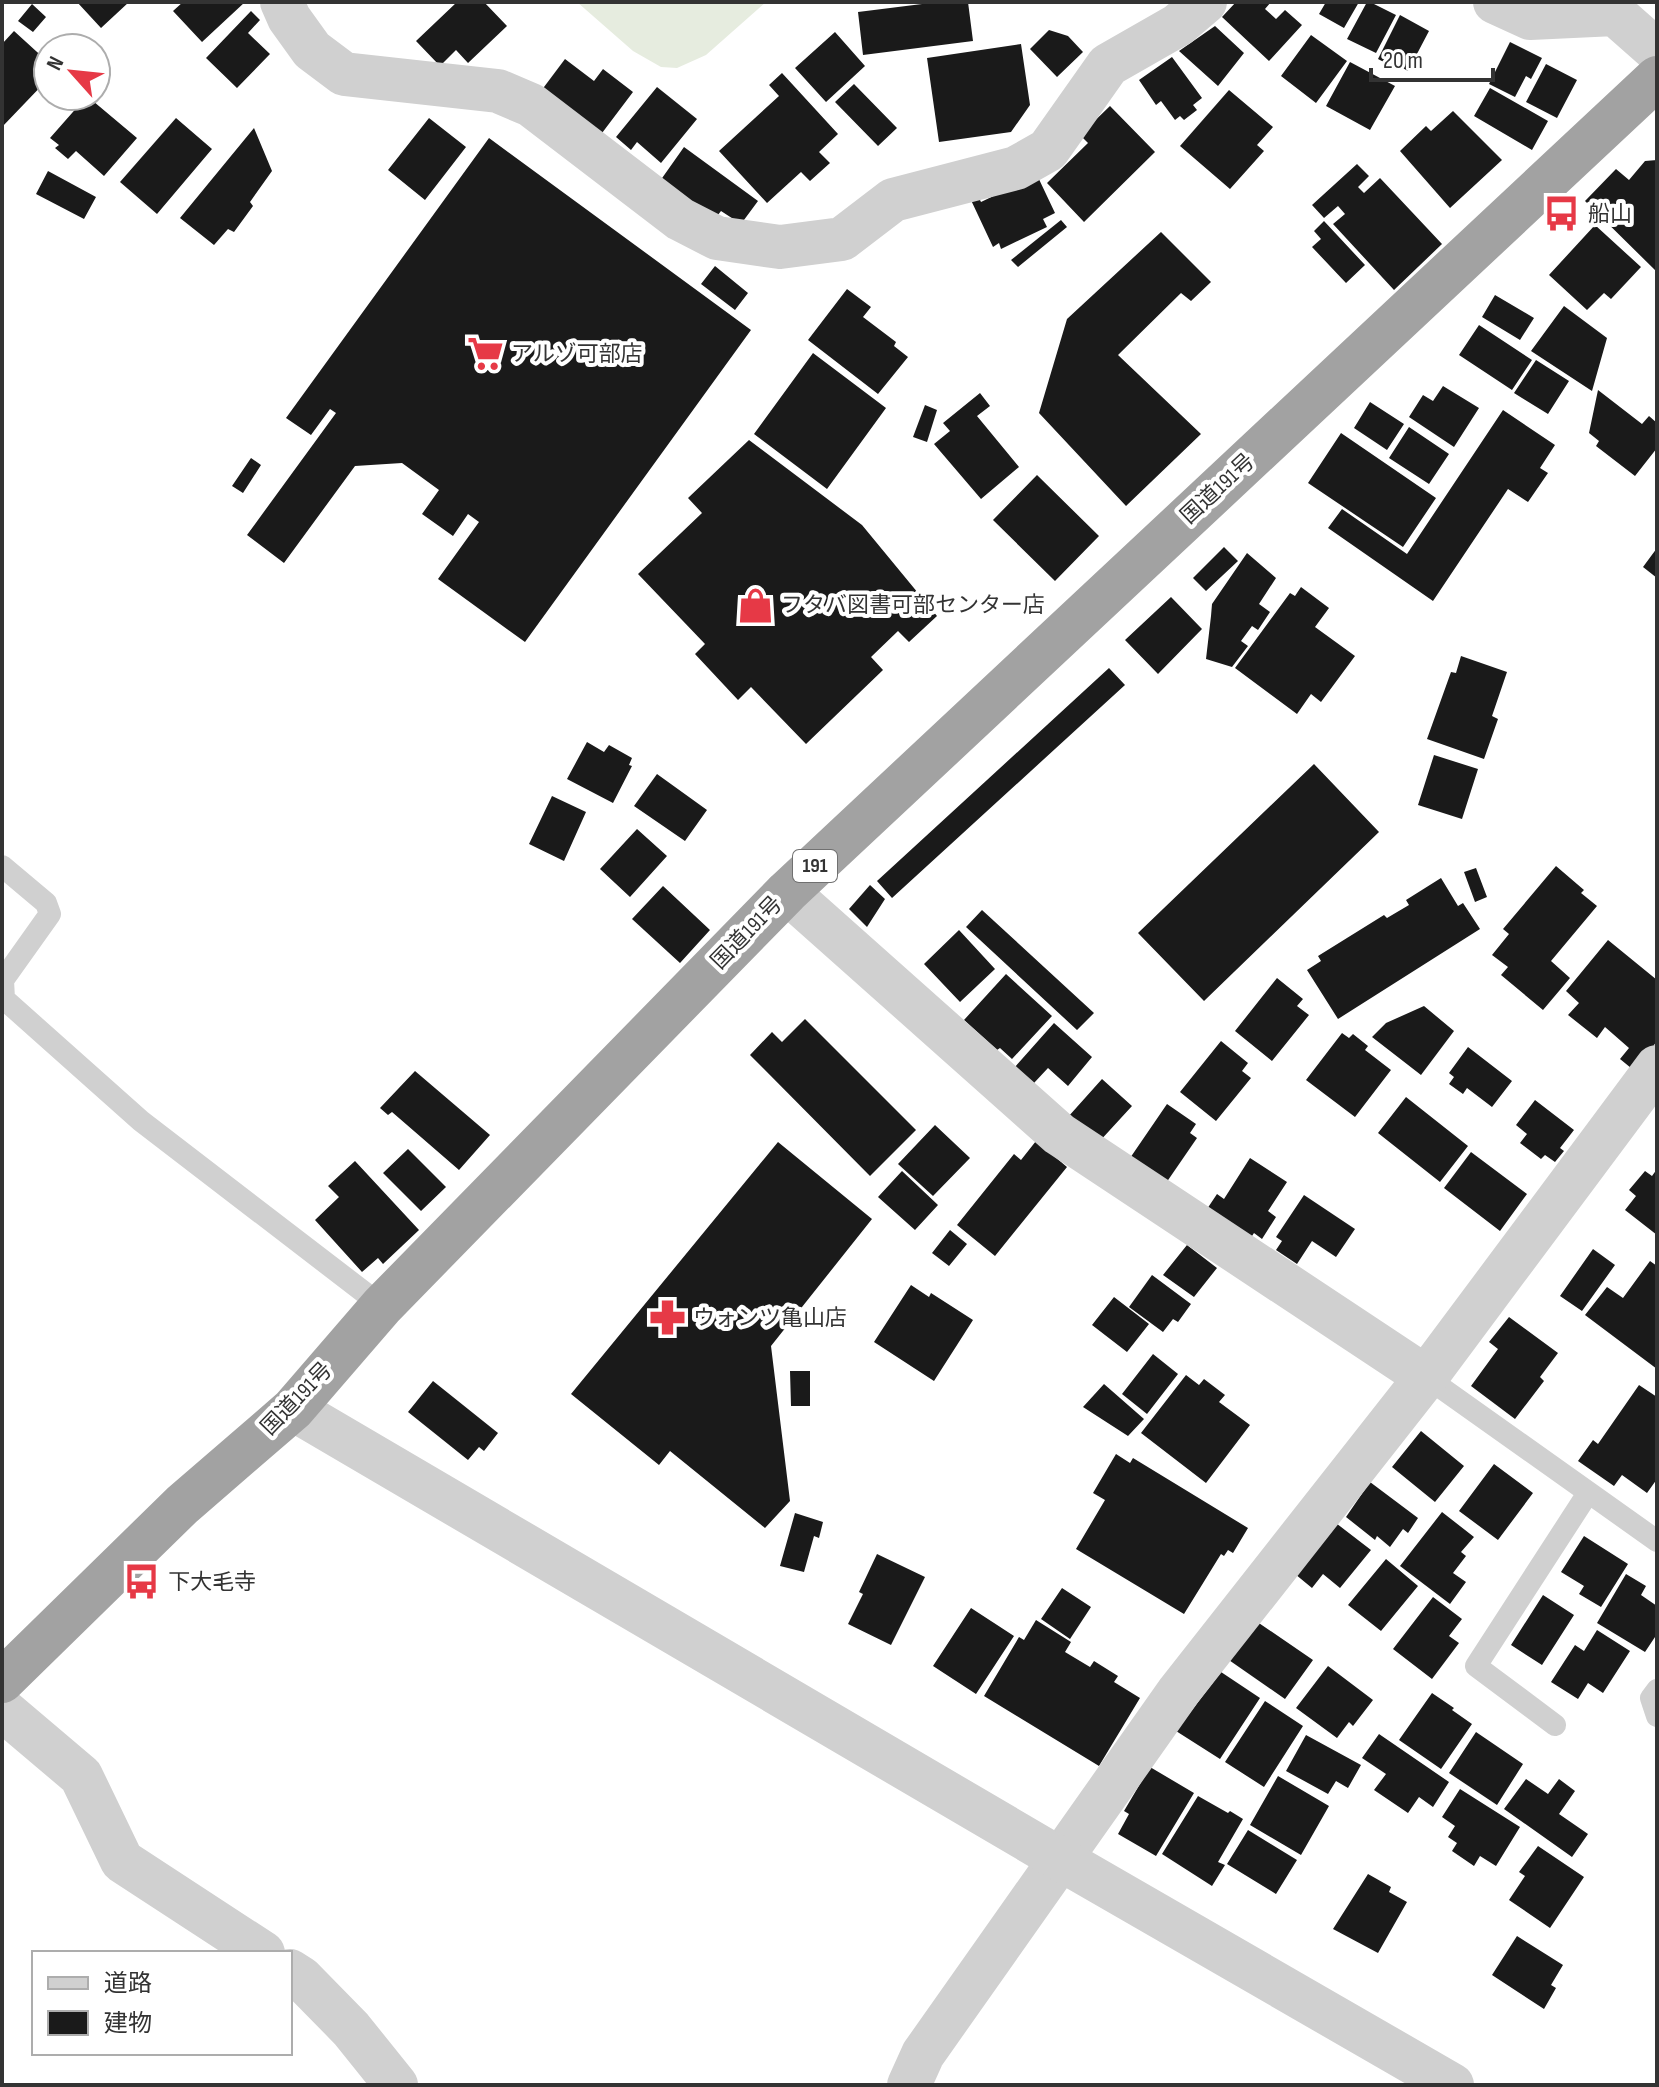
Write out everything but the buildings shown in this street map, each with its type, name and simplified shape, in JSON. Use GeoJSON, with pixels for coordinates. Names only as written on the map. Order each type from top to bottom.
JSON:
{"type":"FeatureCollection","features":[{"type":"Feature","properties":{"kind":"highway","name":"国道191号"},"geometry":{"type":"LineString","coordinates":[[2,1681],[182,1505],[293,1409],[382,1306],[787,892],[1657,72]]}},
{"type":"Feature","properties":{"kind":"street"},"geometry":{"type":"LineString","coordinates":[[282,2],[289,18],[312,50],[344,74],[498,91],[531,105],[680,219],[717,238],[780,247],[842,239],[893,200],[1016,168],[1048,150],[1108,65],[1178,25],[1205,2]]}},
{"type":"Feature","properties":{"kind":"street"},"geometry":{"type":"LineString","coordinates":[[1495,2],[1530,18],[1615,14],[1657,72]]}},
{"type":"Feature","properties":{"kind":"street"},"geometry":{"type":"LineString","coordinates":[[787,892],[1059,1134],[1426,1377]]}},
{"type":"Feature","properties":{"kind":"street"},"geometry":{"type":"LineString","coordinates":[[909,2085],[923,2054],[1179,1691],[1426,1377],[1657,1067]]}},
{"type":"Feature","properties":{"kind":"street"},"geometry":{"type":"LineString","coordinates":[[293,1409],[1452,2085]]}},
{"type":"Feature","properties":{"kind":"street"},"geometry":{"type":"LineString","coordinates":[[2,1709],[81,1776],[122,1861],[260,1951]]}},
{"type":"Feature","properties":{"kind":"street"},"geometry":{"type":"LineString","coordinates":[[292,1972],[351,2029],[396,2085]]}},
{"type":"Feature","properties":{"kind":"lane"},"geometry":{"type":"LineString","coordinates":[[2,866],[46,903],[50,914],[3,980],[4,999],[141,1121],[382,1306]]}},
{"type":"Feature","properties":{"kind":"lane"},"geometry":{"type":"LineString","coordinates":[[1426,1377],[1657,1541]]}},
{"type":"Feature","properties":{"kind":"lane"},"geometry":{"type":"LineString","coordinates":[[1555,1725],[1476,1666],[1588,1493]]}},
{"type":"Feature","properties":{"kind":"lane"},"geometry":{"type":"LineString","coordinates":[[1657,1690],[1651,1698],[1657,1716]]}},
{"type":"Feature","properties":{"kind":"shaded area"},"geometry":{"type":"Polygon","coordinates":[[[577,2],[766,2],[706,55],[677,68],[661,67],[633,51],[577,2]]]}},
{"type":"Feature","properties":{"kind":"place","name":"船山"},"geometry":{"type":"Point","coordinates":[1562,214]}},
{"type":"Feature","properties":{"kind":"place","name":"アルゾ可部店"},"geometry":{"type":"Point","coordinates":[485,354]}},
{"type":"Feature","properties":{"kind":"place","name":"フタバ図書可部センター店"},"geometry":{"type":"Point","coordinates":[755,605]}},
{"type":"Feature","properties":{"kind":"place","name":"ウォンツ亀山店"},"geometry":{"type":"Point","coordinates":[667,1318]}},
{"type":"Feature","properties":{"kind":"place","name":"下大毛寺"},"geometry":{"type":"Point","coordinates":[142,1582]}}]}
